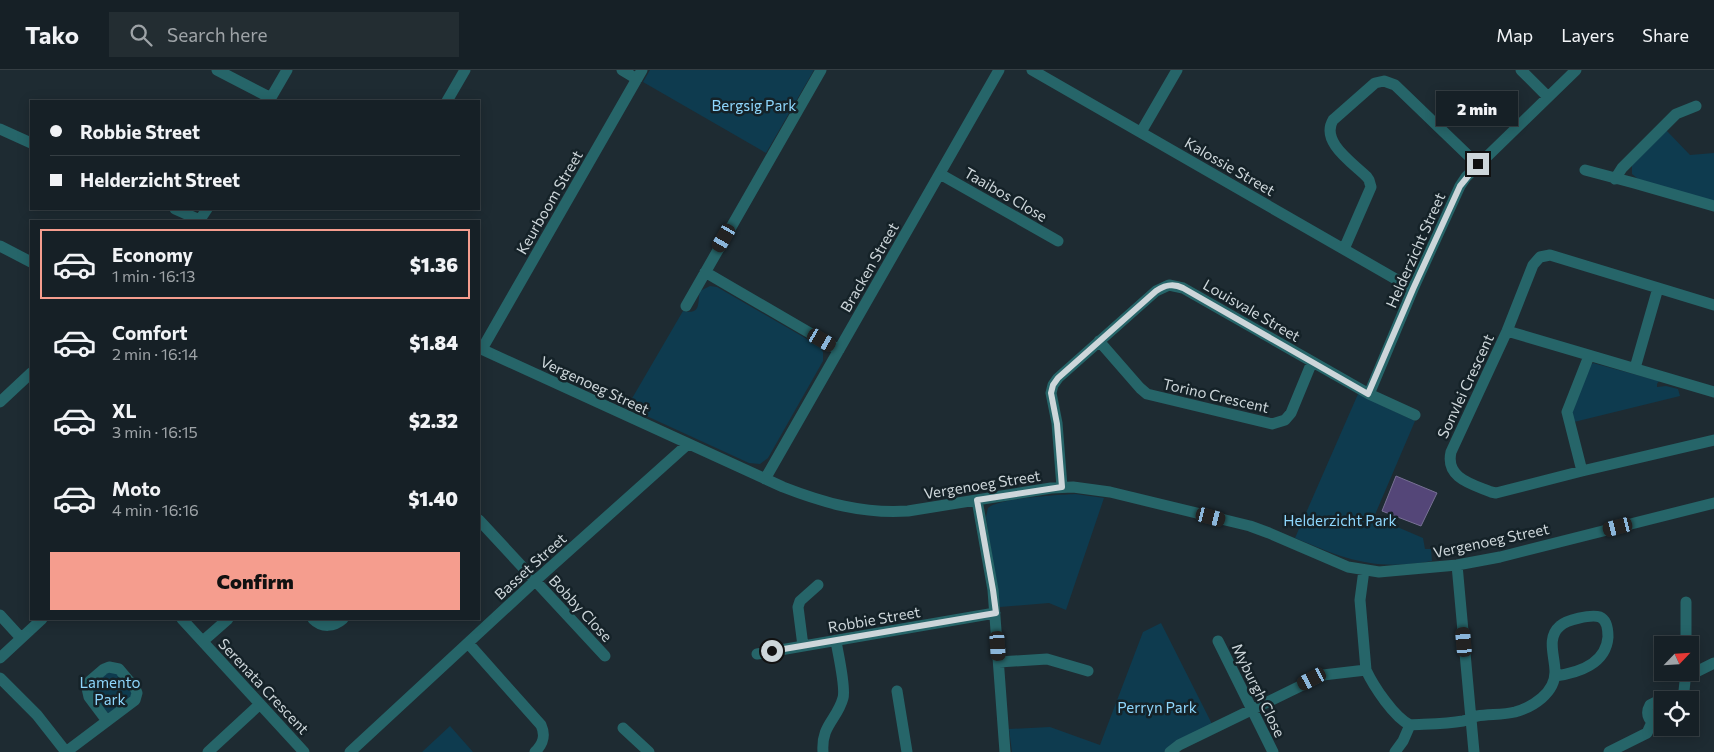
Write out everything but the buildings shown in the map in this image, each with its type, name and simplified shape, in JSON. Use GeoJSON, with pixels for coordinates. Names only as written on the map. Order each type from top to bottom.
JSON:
{"type":"FeatureCollection","features":[{"type":"Feature","properties":{"kind":"street"},"geometry":{"type":"LineString","coordinates":[[218,70],[270,99],[287,70]]}},
{"type":"Feature","properties":{"kind":"street"},"geometry":{"type":"LineString","coordinates":[[448,100],[465,70]]}},
{"type":"Feature","properties":{"kind":"street"},"geometry":{"type":"LineString","coordinates":[[622,70],[640,74]]}},
{"type":"Feature","properties":{"kind":"street"},"geometry":{"type":"LineString","coordinates":[[686,306],[821,70]]}},
{"type":"Feature","properties":{"kind":"street","name":"Bracken Street"},"geometry":{"type":"LineString","coordinates":[[765,479],[999,70]]}},
{"type":"Feature","properties":{"kind":"street","name":"Kalossie Street"},"geometry":{"type":"LineString","coordinates":[[1032,70],[1413,289]]}},
{"type":"Feature","properties":{"kind":"street"},"geometry":{"type":"LineString","coordinates":[[1141,132],[1178,70]]}},
{"type":"Feature","properties":{"kind":"street"},"geometry":{"type":"LineString","coordinates":[[1520,70],[1548,97]]}},
{"type":"Feature","properties":{"kind":"street","name":"Helderzicht Street"},"geometry":{"type":"LineString","coordinates":[[1368,394],[1460,186],[1478,164],[1576,70]]}},
{"type":"Feature","properties":{"kind":"street","name":"Keurboom Street"},"geometry":{"type":"LineString","coordinates":[[481,349],[640,74]]}},
{"type":"Feature","properties":{"kind":"street"},"geometry":{"type":"LineString","coordinates":[[1344,249],[1371,187],[1367,177],[1332,141],[1330,128],[1333,120],[1375,83],[1384,81],[1395,85],[1478,164]]}},
{"type":"Feature","properties":{"kind":"street"},"geometry":{"type":"LineString","coordinates":[[1615,179],[1622,168],[1676,114],[1696,106]]}},
{"type":"Feature","properties":{"kind":"street"},"geometry":{"type":"LineString","coordinates":[[0,128],[30,143]]}},
{"type":"Feature","properties":{"kind":"street"},"geometry":{"type":"LineString","coordinates":[[1585,170],[1714,206]]}},
{"type":"Feature","properties":{"kind":"street","name":"Taaibos Close"},"geometry":{"type":"LineString","coordinates":[[940,174],[1058,241]]}},
{"type":"Feature","properties":{"kind":"street"},"geometry":{"type":"LineString","coordinates":[[177,210],[199,220]]}},
{"type":"Feature","properties":{"kind":"street"},"geometry":{"type":"LineString","coordinates":[[0,246],[30,261]]}},
{"type":"Feature","properties":{"kind":"street","name":"Sonvlei Crescent"},"geometry":{"type":"LineString","coordinates":[[1714,304],[1550,255],[1537,260],[1507,331],[1451,452],[1449,462],[1452,471],[1458,477],[1493,493],[1714,440]]}},
{"type":"Feature","properties":{"kind":"street"},"geometry":{"type":"LineString","coordinates":[[705,272],[839,350]]}},
{"type":"Feature","properties":{"kind":"street","name":"Louisvale Street"},"geometry":{"type":"LineString","coordinates":[[1062,487],[1052,388],[1058,378],[1160,288],[1174,285],[1183,288],[1368,394],[1414,415]]}},
{"type":"Feature","properties":{"kind":"street"},"geometry":{"type":"LineString","coordinates":[[1635,368],[1658,288]]}},
{"type":"Feature","properties":{"kind":"street"},"geometry":{"type":"LineString","coordinates":[[1507,331],[1714,392]]}},
{"type":"Feature","properties":{"kind":"street","name":"Torino Crescent"},"geometry":{"type":"LineString","coordinates":[[1099,341],[1147,394],[1272,424],[1284,420],[1291,413],[1312,362]]}},
{"type":"Feature","properties":{"kind":"street","name":"Vergenoeg Street"},"geometry":{"type":"LineString","coordinates":[[481,349],[783,488],[855,510],[873,512],[908,511],[1062,487],[1085,488],[1110,492],[1250,526],[1348,567],[1379,572],[1457,565],[1500,557],[1714,503]]}},
{"type":"Feature","properties":{"kind":"street"},"geometry":{"type":"LineString","coordinates":[[1582,471],[1567,412],[1588,356]]}},
{"type":"Feature","properties":{"kind":"street"},"geometry":{"type":"LineString","coordinates":[[0,402],[30,375]]}},
{"type":"Feature","properties":{"kind":"street","name":"Basset Street"},"geometry":{"type":"LineString","coordinates":[[350,752],[535,581],[688,444]]}},
{"type":"Feature","properties":{"kind":"street"},"geometry":{"type":"LineString","coordinates":[[977,500],[996,613],[1006,752]]}},
{"type":"Feature","properties":{"kind":"street"},"geometry":{"type":"LineString","coordinates":[[480,521],[535,581]]}},
{"type":"Feature","properties":{"kind":"street"},"geometry":{"type":"LineString","coordinates":[[1457,565],[1474,752]]}},
{"type":"Feature","properties":{"kind":"street"},"geometry":{"type":"LineString","coordinates":[[1364,570],[1360,600],[1366,670],[1370,680],[1402,721],[1410,726],[1463,721],[1471,718],[1514,712],[1530,705],[1548,693],[1554,683],[1552,641],[1558,628],[1566,621],[1600,617],[1604,620],[1607,624],[1608,638],[1607,646],[1602,656],[1573,673],[1555,676]]}},
{"type":"Feature","properties":{"kind":"street","name":"Bobby Close"},"geometry":{"type":"LineString","coordinates":[[535,581],[606,656]]}},
{"type":"Feature","properties":{"kind":"street"},"geometry":{"type":"LineString","coordinates":[[803,646],[798,607],[800,600],[818,586]]}},
{"type":"Feature","properties":{"kind":"street"},"geometry":{"type":"LineString","coordinates":[[1686,602],[1686,636]]}},
{"type":"Feature","properties":{"kind":"street","name":"Robbie Street"},"geometry":{"type":"LineString","coordinates":[[757,654],[996,613]]}},
{"type":"Feature","properties":{"kind":"street"},"geometry":{"type":"LineString","coordinates":[[0,615],[21,638]]}},
{"type":"Feature","properties":{"kind":"street"},"geometry":{"type":"LineString","coordinates":[[0,658],[41,620]]}},
{"type":"Feature","properties":{"kind":"street","name":"Serenata Crescent"},"geometry":{"type":"LineString","coordinates":[[183,620],[304,752]]}},
{"type":"Feature","properties":{"kind":"street"},"geometry":{"type":"LineString","coordinates":[[203,642],[227,620]]}},
{"type":"Feature","properties":{"kind":"street"},"geometry":{"type":"LineString","coordinates":[[314,620],[320,624],[330,626],[342,620]]}},
{"type":"Feature","properties":{"kind":"street"},"geometry":{"type":"LineString","coordinates":[[823,752],[825,732],[840,706],[844,693],[836,641]]}},
{"type":"Feature","properties":{"kind":"street","name":"Myburgh Close"},"geometry":{"type":"LineString","coordinates":[[1218,641],[1273,752]]}},
{"type":"Feature","properties":{"kind":"street"},"geometry":{"type":"LineString","coordinates":[[468,643],[542,725],[544,740],[535,752]]}},
{"type":"Feature","properties":{"kind":"street"},"geometry":{"type":"LineString","coordinates":[[999,662],[1047,659],[1088,671]]}},
{"type":"Feature","properties":{"kind":"street"},"geometry":{"type":"LineString","coordinates":[[1699,669],[1714,663]]}},
{"type":"Feature","properties":{"kind":"street"},"geometry":{"type":"LineString","coordinates":[[0,678],[37,715],[66,752],[133,703],[137,696],[135,688],[118,669],[112,666],[104,669],[90,681],[87,688],[89,697],[107,721]]}},
{"type":"Feature","properties":{"kind":"street"},"geometry":{"type":"LineString","coordinates":[[1170,752],[1179,745],[1323,674],[1366,670]]}},
{"type":"Feature","properties":{"kind":"street"},"geometry":{"type":"LineString","coordinates":[[897,691],[907,752]]}},
{"type":"Feature","properties":{"kind":"street"},"geometry":{"type":"LineString","coordinates":[[1654,702],[1648,708],[1648,717],[1654,722]]}},
{"type":"Feature","properties":{"kind":"street"},"geometry":{"type":"LineString","coordinates":[[208,752],[260,704]]}},
{"type":"Feature","properties":{"kind":"street"},"geometry":{"type":"LineString","coordinates":[[1395,752],[1410,726]]}},
{"type":"Feature","properties":{"kind":"street"},"geometry":{"type":"LineString","coordinates":[[1610,752],[1646,733],[1654,726]]}},
{"type":"Feature","properties":{"kind":"street"},"geometry":{"type":"LineString","coordinates":[[623,728],[647,751]]}},
{"type":"Feature","properties":{"kind":"green space","name":"Bergsig Park"},"geometry":{"type":"Polygon","coordinates":[[[650,70],[814,70],[766,153],[643,82],[650,70]]]}},
{"type":"Feature","properties":{"kind":"green space"},"geometry":{"type":"Polygon","coordinates":[[[1666,130],[1690,155],[1714,153],[1714,202],[1638,179],[1632,174],[1632,165],[1666,130]]]}},
{"type":"Feature","properties":{"kind":"green space"},"geometry":{"type":"Polygon","coordinates":[[[710,286],[717,287],[819,346],[823,352],[823,361],[768,458],[760,464],[749,463],[627,407],[683,311],[696,310],[700,291],[710,286]]]}},
{"type":"Feature","properties":{"kind":"green space"},"geometry":{"type":"Polygon","coordinates":[[[1593,363],[1659,381],[1657,387],[1666,386],[1678,389],[1680,396],[1574,422],[1572,413],[1590,366],[1593,363]]]}},
{"type":"Feature","properties":{"kind":"green space","name":"Helderzicht Park"},"geometry":{"type":"Polygon","coordinates":[[[1358,394],[1415,421],[1374,517],[1423,538],[1425,549],[1431,549],[1432,561],[1394,565],[1362,562],[1346,558],[1295,538],[1358,394]]]}},
{"type":"Feature","properties":{"kind":"green space"},"geometry":{"type":"Polygon","coordinates":[[[1075,494],[1104,498],[1066,610],[1049,603],[1000,607],[986,517],[988,508],[1016,499],[1075,494]]]}},
{"type":"Feature","properties":{"kind":"green space","name":"Perryn Park"},"geometry":{"type":"Polygon","coordinates":[[[1161,623],[1212,724],[1164,752],[1012,752],[1009,729],[1050,727],[1100,745],[1143,632],[1161,623]]]}},
{"type":"Feature","properties":{"kind":"green space","name":"Lamento Park"},"geometry":{"type":"Polygon","coordinates":[[[115,671],[134,695],[113,713],[108,713],[91,695],[90,686],[106,672],[115,671]]]}},
{"type":"Feature","properties":{"kind":"green space"},"geometry":{"type":"Polygon","coordinates":[[[450,726],[473,752],[422,752],[450,726]]]}},
{"type":"Feature","properties":{"kind":"shaded area"},"geometry":{"type":"Polygon","coordinates":[[[1396,476],[1437,493],[1421,526],[1382,511],[1396,476]]]}},
{"type":"Feature","properties":{"kind":"route"},"geometry":{"type":"LineString","coordinates":[[772,651],[996,613],[977,500],[1062,487],[1057,424],[1051,393],[1053,385],[1058,378],[1099,341],[1164,286],[1174,285],[1183,288],[1368,394],[1460,186],[1478,164]]}}]}
